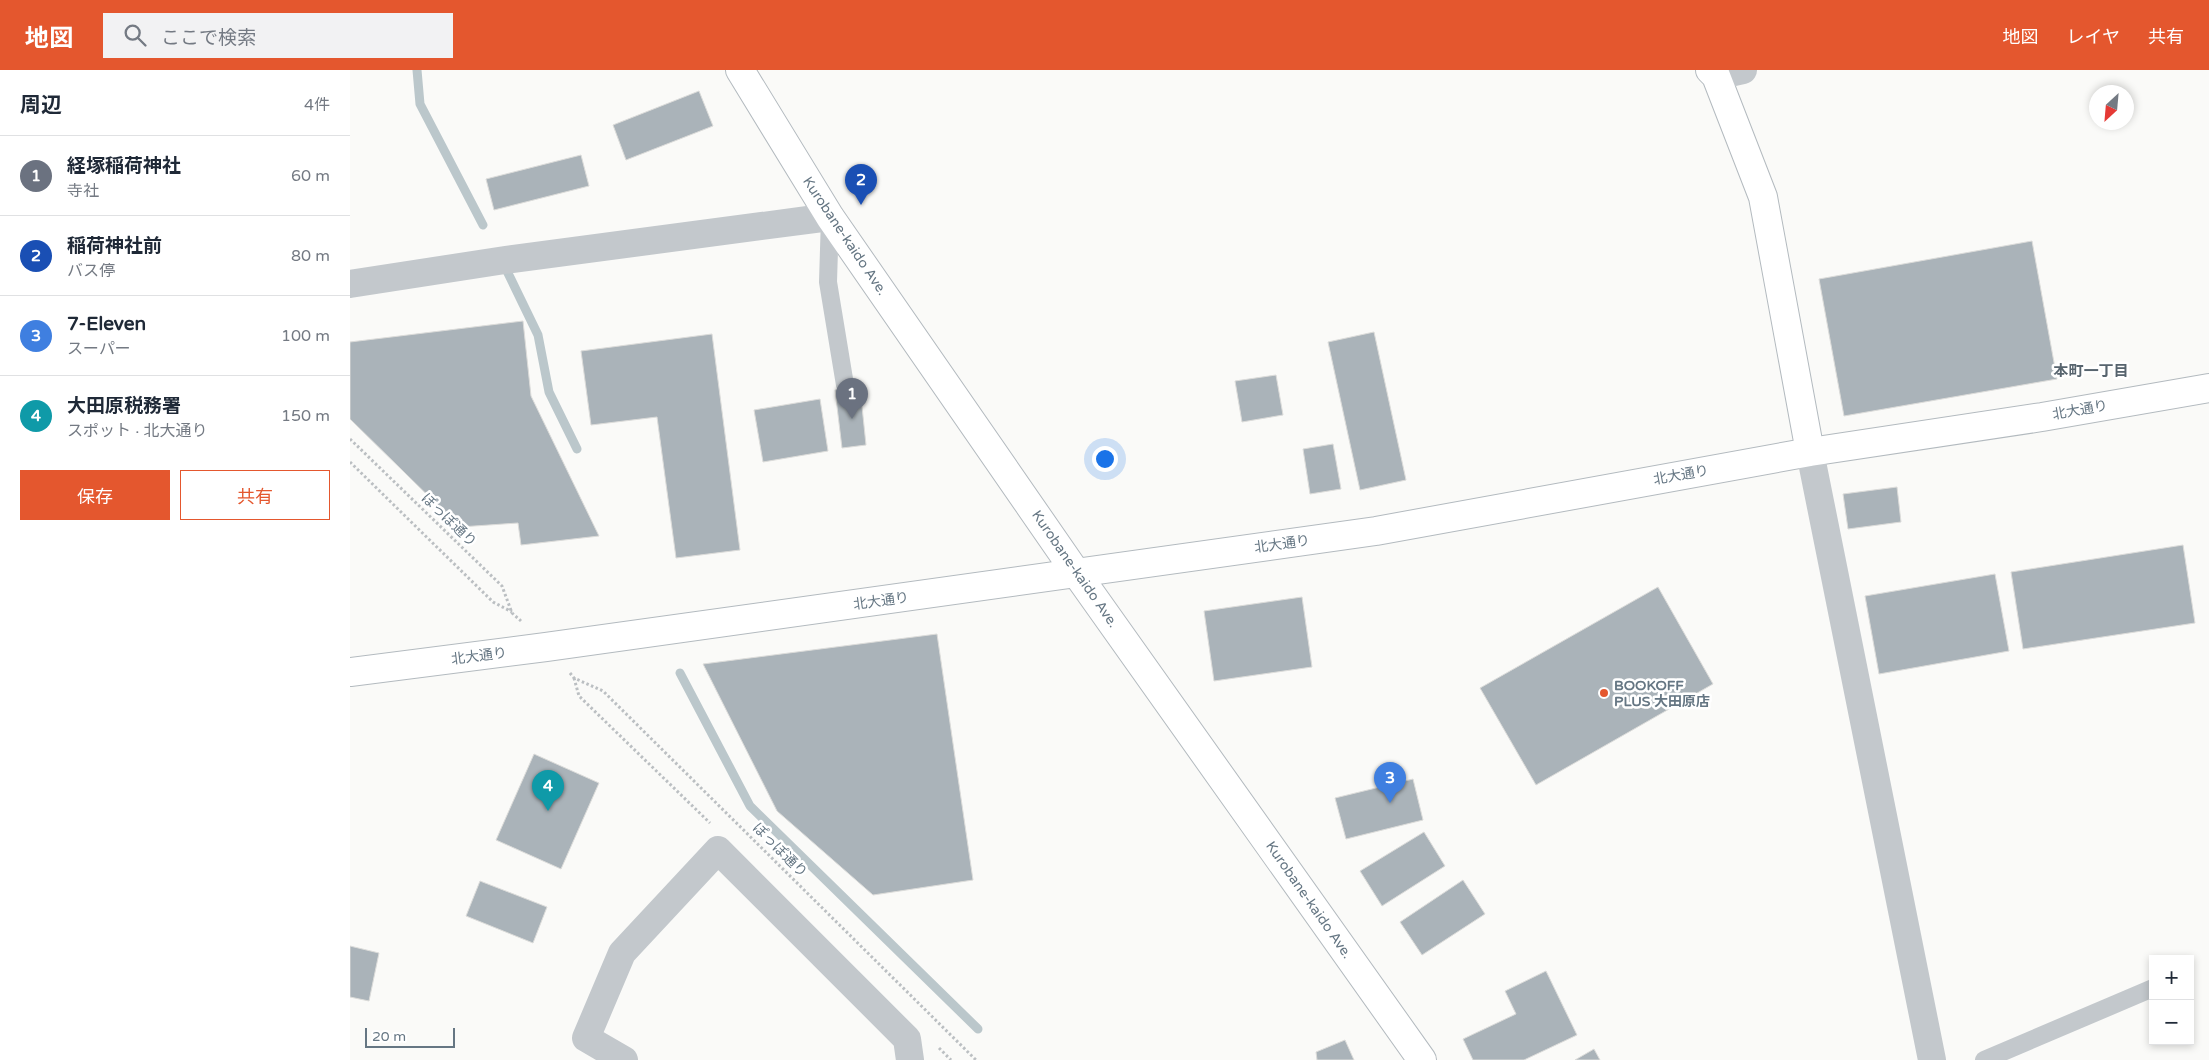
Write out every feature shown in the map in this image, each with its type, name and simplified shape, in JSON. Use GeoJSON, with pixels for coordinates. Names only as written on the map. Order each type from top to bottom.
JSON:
{"type":"FeatureCollection","features":[{"type":"Feature","properties":{"kind":"street","name":"Kurobane-kaido Ave."},"geometry":{"type":"LineString","coordinates":[[740,70],[830,217],[1077,574],[1422,1060]]}},
{"type":"Feature","properties":{"kind":"street"},"geometry":{"type":"LineString","coordinates":[[1743,70],[1713,73],[1763,197],[1810,452],[1932,1060]]}},
{"type":"Feature","properties":{"kind":"street"},"geometry":{"type":"LineString","coordinates":[[350,284],[505,260],[830,217]]}},
{"type":"Feature","properties":{"kind":"street","name":"北大通り"},"geometry":{"type":"LineString","coordinates":[[350,672],[1077,574],[1376,531],[1810,452],[2042,417],[2209,388]]}},
{"type":"Feature","properties":{"kind":"street"},"geometry":{"type":"LineString","coordinates":[[624,1060],[586,1038],[622,953],[718,850],[907,1039],[910,1060]]}},
{"type":"Feature","properties":{"kind":"lane"},"geometry":{"type":"LineString","coordinates":[[830,217],[828,282],[845,385]]}},
{"type":"Feature","properties":{"kind":"lane"},"geometry":{"type":"LineString","coordinates":[[1984,1060],[2149,990]]}},
{"type":"Feature","properties":{"kind":"path","name":"ぽっぽ通り"},"geometry":{"type":"LineString","coordinates":[[350,439],[502,586],[512,612],[523,623]]}},
{"type":"Feature","properties":{"kind":"path"},"geometry":{"type":"LineString","coordinates":[[350,462],[493,602],[512,612]]}},
{"type":"Feature","properties":{"kind":"path","name":"ぽっぽ通り"},"geometry":{"type":"LineString","coordinates":[[568,671],[574,678],[603,691],[976,1060]]}},
{"type":"Feature","properties":{"kind":"building"},"geometry":{"type":"Polygon","coordinates":[[[699,91],[713,126],[626,160],[613,125],[699,91]]]}},
{"type":"Feature","properties":{"kind":"building"},"geometry":{"type":"Polygon","coordinates":[[[581,155],[589,186],[494,210],[486,179],[581,155]]]}},
{"type":"Feature","properties":{"kind":"building"},"geometry":{"type":"Polygon","coordinates":[[[2032,241],[2057,379],[1844,416],[1819,279],[2032,241]]]}},
{"type":"Feature","properties":{"kind":"building"},"geometry":{"type":"Polygon","coordinates":[[[523,321],[531,396],[599,536],[521,545],[518,523],[460,527],[350,419],[350,342],[523,321]]]}},
{"type":"Feature","properties":{"kind":"building"},"geometry":{"type":"Polygon","coordinates":[[[1374,332],[1406,480],[1360,490],[1328,342],[1374,332]]]}},
{"type":"Feature","properties":{"kind":"building"},"geometry":{"type":"Polygon","coordinates":[[[712,334],[740,550],[676,558],[657,417],[591,425],[581,351],[712,334]]]}},
{"type":"Feature","properties":{"kind":"building"},"geometry":{"type":"Polygon","coordinates":[[[1276,375],[1283,415],[1242,422],[1235,381],[1276,375]]]}},
{"type":"Feature","properties":{"kind":"building"},"geometry":{"type":"Polygon","coordinates":[[[860,387],[866,445],[842,448],[835,390],[860,387]]]}},
{"type":"Feature","properties":{"kind":"building"},"geometry":{"type":"Polygon","coordinates":[[[820,399],[828,451],[763,462],[754,410],[820,399]]]}},
{"type":"Feature","properties":{"kind":"building"},"geometry":{"type":"Polygon","coordinates":[[[1333,444],[1341,489],[1310,494],[1303,449],[1333,444]]]}},
{"type":"Feature","properties":{"kind":"building"},"geometry":{"type":"Polygon","coordinates":[[[1897,487],[1901,522],[1848,529],[1843,494],[1897,487]]]}},
{"type":"Feature","properties":{"kind":"building"},"geometry":{"type":"Polygon","coordinates":[[[2183,545],[2195,623],[2023,649],[2011,572],[2183,545]]]}},
{"type":"Feature","properties":{"kind":"building"},"geometry":{"type":"Polygon","coordinates":[[[1995,574],[2009,651],[1879,674],[1865,596],[1995,574]]]}},
{"type":"Feature","properties":{"kind":"building"},"geometry":{"type":"Polygon","coordinates":[[[1658,587],[1713,684],[1536,785],[1480,688],[1658,587]]]}},
{"type":"Feature","properties":{"kind":"building"},"geometry":{"type":"Polygon","coordinates":[[[1302,597],[1312,667],[1214,681],[1204,611],[1302,597]]]}},
{"type":"Feature","properties":{"kind":"building"},"geometry":{"type":"Polygon","coordinates":[[[937,634],[973,880],[873,895],[777,811],[703,664],[937,634]]]}},
{"type":"Feature","properties":{"kind":"building"},"geometry":{"type":"Polygon","coordinates":[[[534,754],[599,783],[561,869],[496,840],[534,754]]]}},
{"type":"Feature","properties":{"kind":"building"},"geometry":{"type":"Polygon","coordinates":[[[1413,779],[1423,820],[1346,839],[1335,798],[1413,779]]]}},
{"type":"Feature","properties":{"kind":"building"},"geometry":{"type":"Polygon","coordinates":[[[1424,832],[1445,866],[1382,906],[1360,871],[1424,832]]]}},
{"type":"Feature","properties":{"kind":"building"},"geometry":{"type":"Polygon","coordinates":[[[1463,880],[1485,914],[1422,955],[1400,922],[1463,880]]]}},
{"type":"Feature","properties":{"kind":"building"},"geometry":{"type":"Polygon","coordinates":[[[480,881],[547,907],[533,943],[466,916],[480,881]]]}},
{"type":"Feature","properties":{"kind":"building"},"geometry":{"type":"Polygon","coordinates":[[[350,946],[379,953],[369,1001],[350,997],[350,946]]]}},
{"type":"Feature","properties":{"kind":"building"},"geometry":{"type":"Polygon","coordinates":[[[1546,971],[1577,1035],[1524,1060],[1473,1060],[1463,1039],[1516,1014],[1505,991],[1546,971]]]}},
{"type":"Feature","properties":{"kind":"building"},"geometry":{"type":"Polygon","coordinates":[[[1345,1040],[1354,1060],[1317,1060],[1316,1052],[1345,1040]]]}},
{"type":"Feature","properties":{"kind":"building"},"geometry":{"type":"Polygon","coordinates":[[[1594,1049],[1600,1060],[1575,1060],[1594,1049]]]}},
{"type":"Feature","properties":{"kind":"waterway"},"geometry":{"type":"LineString","coordinates":[[417,70],[420,104],[483,225]]}},
{"type":"Feature","properties":{"kind":"waterway"},"geometry":{"type":"LineString","coordinates":[[506,269],[538,335],[549,392],[577,449]]}},
{"type":"Feature","properties":{"kind":"waterway"},"geometry":{"type":"LineString","coordinates":[[680,673],[750,806],[978,1029]]}},
{"type":"Feature","properties":{"kind":"place","name":"稲荷神社前"},"geometry":{"type":"Point","coordinates":[861,205]}},
{"type":"Feature","properties":{"kind":"place","name":"経塚稲荷神社"},"geometry":{"type":"Point","coordinates":[852,419]}},
{"type":"Feature","properties":{"kind":"place","name":"BOOKOFF PLUS 大田原店"},"geometry":{"type":"Point","coordinates":[1604,693]}},
{"type":"Feature","properties":{"kind":"place","name":"7-Eleven"},"geometry":{"type":"Point","coordinates":[1390,803]}},
{"type":"Feature","properties":{"kind":"place","name":"大田原税務署"},"geometry":{"type":"Point","coordinates":[548,811]}},
{"type":"Feature","properties":{"kind":"district","name":"本町一丁目"},"geometry":{"type":"Point","coordinates":[2091,371]}}]}
